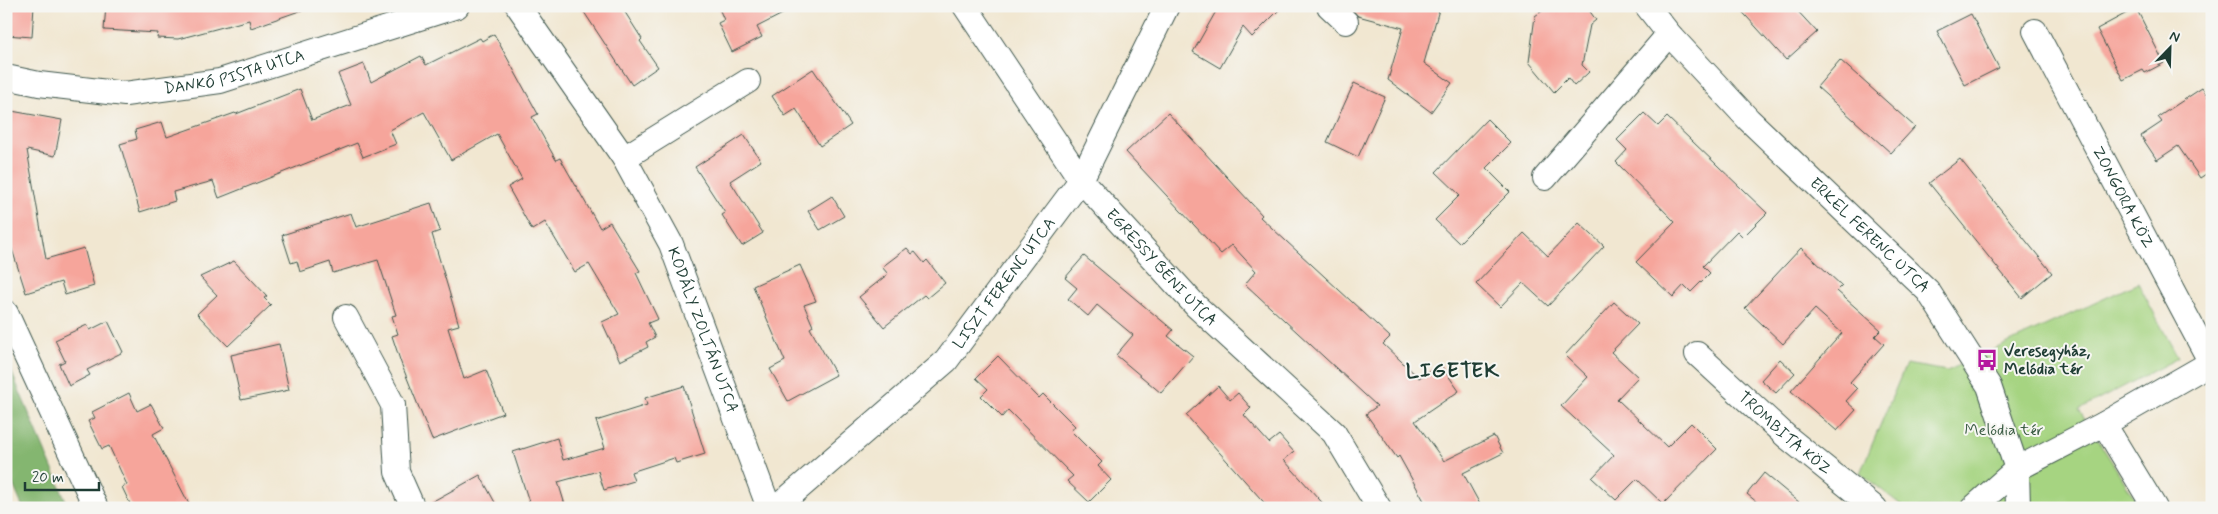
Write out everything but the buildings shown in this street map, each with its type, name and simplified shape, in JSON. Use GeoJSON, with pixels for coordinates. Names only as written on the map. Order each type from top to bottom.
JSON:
{"type":"FeatureCollection","features":[{"type":"Feature","properties":{"kind":"street","name":"DANKÓ PISTA UTCA"},"geometry":{"type":"LineString","coordinates":[[6,77],[39,84],[125,94],[220,81],[457,6]]}},
{"type":"Feature","properties":{"kind":"street","name":"KODÁLY ZOLTÁN UTCA"},"geometry":{"type":"LineString","coordinates":[[518,6],[624,158],[671,244],[769,508]]}},
{"type":"Feature","properties":{"kind":"street","name":"EGRESSY BÉNI UTCA"},"geometry":{"type":"LineString","coordinates":[[965,6],[1082,180],[1196,306],[1334,433],[1379,508]]}},
{"type":"Feature","properties":{"kind":"street","name":"LISZT FERENC UTCA"},"geometry":{"type":"LineString","coordinates":[[776,508],[946,362],[1082,180],[1167,6]]}},
{"type":"Feature","properties":{"kind":"street"},"geometry":{"type":"LineString","coordinates":[[1329,6],[1346,22]]}},
{"type":"Feature","properties":{"kind":"street","name":"ERKEL FERENC UTCA"},"geometry":{"type":"LineString","coordinates":[[1646,6],[1669,34],[1749,120],[1928,291],[1988,386],[2017,469],[2018,508]]}},
{"type":"Feature","properties":{"kind":"street","name":"ZONGORA KÖZ"},"geometry":{"type":"LineString","coordinates":[[2035,31],[2211,362]]}},
{"type":"Feature","properties":{"kind":"street"},"geometry":{"type":"LineString","coordinates":[[1545,178],[1669,34]]}},
{"type":"Feature","properties":{"kind":"street"},"geometry":{"type":"LineString","coordinates":[[624,158],[748,80]]}},
{"type":"Feature","properties":{"kind":"street"},"geometry":{"type":"LineString","coordinates":[[6,313],[96,508]]}},
{"type":"Feature","properties":{"kind":"street"},"geometry":{"type":"LineString","coordinates":[[346,317],[393,405],[397,472],[413,508]]}},
{"type":"Feature","properties":{"kind":"street","name":"TROMBITA KÖZ"},"geometry":{"type":"LineString","coordinates":[[1697,354],[1787,438],[1875,508]]}},
{"type":"Feature","properties":{"kind":"street"},"geometry":{"type":"LineString","coordinates":[[1973,508],[2017,469],[2104,424],[2211,362]]}},
{"type":"Feature","properties":{"kind":"street"},"geometry":{"type":"LineString","coordinates":[[2104,424],[2155,508]]}},
{"type":"Feature","properties":{"kind":"green space","name":"Melódia tér"},"geometry":{"type":"Polygon","coordinates":[[[2138,283],[2178,358],[2079,410],[2141,508],[1905,508],[1860,473],[1906,364],[1947,371],[2138,283]]]}},
{"type":"Feature","properties":{"kind":"green space"},"geometry":{"type":"Polygon","coordinates":[[[6,359],[69,508],[23,508],[6,468],[6,359]]]}},
{"type":"Feature","properties":{"kind":"place","name":"Veresegyház, Melódia tér"},"geometry":{"type":"Point","coordinates":[1987,360]}},
{"type":"Feature","properties":{"kind":"district","name":"LIGETEK"},"geometry":{"type":"Point","coordinates":[1453,371]}}]}
